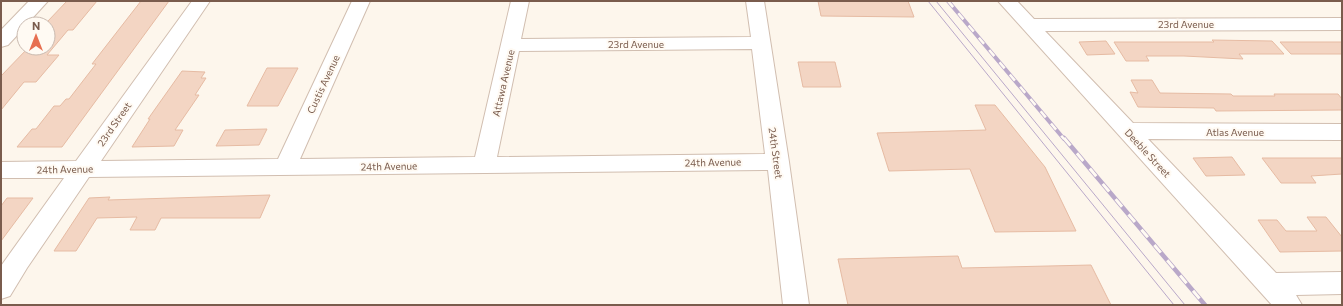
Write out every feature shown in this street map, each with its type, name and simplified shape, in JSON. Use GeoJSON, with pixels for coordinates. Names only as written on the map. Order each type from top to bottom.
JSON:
{"type":"FeatureCollection","features":[{"type":"Feature","properties":{"kind":"street"},"geometry":{"type":"LineString","coordinates":[[1,41],[39,1]]}},
{"type":"Feature","properties":{"kind":"street","name":"23rd Street"},"geometry":{"type":"LineString","coordinates":[[1,288],[18,261],[201,1]]}},
{"type":"Feature","properties":{"kind":"street","name":"Custis Avenue"},"geometry":{"type":"LineString","coordinates":[[285,167],[361,1]]}},
{"type":"Feature","properties":{"kind":"street","name":"Attawa Avenue"},"geometry":{"type":"LineString","coordinates":[[484,165],[520,1]]}},
{"type":"Feature","properties":{"kind":"street","name":"24th Street"},"geometry":{"type":"LineString","coordinates":[[755,1],[778,162],[796,305]]}},
{"type":"Feature","properties":{"kind":"street","name":"Deeble Street"},"geometry":{"type":"LineString","coordinates":[[1007,1],[1289,305]]}},
{"type":"Feature","properties":{"kind":"street","name":"23rd Avenue"},"geometry":{"type":"LineString","coordinates":[[1030,25],[1342,24]]}},
{"type":"Feature","properties":{"kind":"street","name":"23rd Avenue"},"geometry":{"type":"LineString","coordinates":[[511,45],[761,43]]}},
{"type":"Feature","properties":{"kind":"street","name":"Atlas Avenue"},"geometry":{"type":"LineString","coordinates":[[1128,131],[1342,132]]}},
{"type":"Feature","properties":{"kind":"street","name":"24th Avenue"},"geometry":{"type":"LineString","coordinates":[[1,170],[778,162]]}},
{"type":"Feature","properties":{"kind":"street"},"geometry":{"type":"LineString","coordinates":[[1269,284],[1342,284]]}},
{"type":"Feature","properties":{"kind":"building"},"geometry":{"type":"Polygon","coordinates":[[[67,1],[97,1],[73,30],[68,30],[56,44],[56,16],[53,16],[67,1]]]}},
{"type":"Feature","properties":{"kind":"building"},"geometry":{"type":"Polygon","coordinates":[[[141,1],[169,1],[62,147],[17,147],[32,129],[36,129],[54,106],[60,106],[66,99],[69,99],[96,64],[92,64],[141,1]]]}},
{"type":"Feature","properties":{"kind":"building"},"geometry":{"type":"Polygon","coordinates":[[[818,1],[908,1],[914,17],[821,16],[818,1]]]}},
{"type":"Feature","properties":{"kind":"building"},"geometry":{"type":"Polygon","coordinates":[[[1212,40],[1272,41],[1284,54],[1239,54],[1243,59],[1146,56],[1149,61],[1126,61],[1114,42],[1214,42],[1212,40]]]}},
{"type":"Feature","properties":{"kind":"building"},"geometry":{"type":"Polygon","coordinates":[[[1106,41],[1115,54],[1087,55],[1079,42],[1106,41]]]}},
{"type":"Feature","properties":{"kind":"building"},"geometry":{"type":"Polygon","coordinates":[[[1280,42],[1342,42],[1342,54],[1291,54],[1280,42]]]}},
{"type":"Feature","properties":{"kind":"building"},"geometry":{"type":"Polygon","coordinates":[[[59,55],[36,82],[24,82],[1,110],[1,76],[20,56],[59,55]]]}},
{"type":"Feature","properties":{"kind":"building"},"geometry":{"type":"Polygon","coordinates":[[[798,62],[835,62],[841,87],[803,87],[798,62]]]}},
{"type":"Feature","properties":{"kind":"building"},"geometry":{"type":"Polygon","coordinates":[[[267,68],[298,68],[278,106],[247,106],[267,68]]]}},
{"type":"Feature","properties":{"kind":"building"},"geometry":{"type":"Polygon","coordinates":[[[182,71],[205,72],[201,78],[206,78],[195,95],[199,95],[175,130],[183,130],[174,146],[132,147],[150,119],[148,119],[182,71]]]}},
{"type":"Feature","properties":{"kind":"building"},"geometry":{"type":"Polygon","coordinates":[[[1131,80],[1152,80],[1160,93],[1231,94],[1233,96],[1275,96],[1274,94],[1338,94],[1342,99],[1342,110],[1216,111],[1214,108],[1138,107],[1130,92],[1138,93],[1131,80]]]}},
{"type":"Feature","properties":{"kind":"building"},"geometry":{"type":"Polygon","coordinates":[[[975,105],[995,105],[1045,167],[1076,231],[995,232],[970,169],[889,171],[877,133],[986,130],[975,105]]]}},
{"type":"Feature","properties":{"kind":"building"},"geometry":{"type":"Polygon","coordinates":[[[267,129],[259,145],[216,146],[225,130],[267,129]]]}},
{"type":"Feature","properties":{"kind":"building"},"geometry":{"type":"Polygon","coordinates":[[[1232,157],[1245,175],[1206,176],[1193,158],[1232,157]]]}},
{"type":"Feature","properties":{"kind":"building"},"geometry":{"type":"Polygon","coordinates":[[[1262,158],[1342,158],[1342,174],[1311,176],[1316,183],[1281,183],[1262,158]]]}},
{"type":"Feature","properties":{"kind":"building"},"geometry":{"type":"Polygon","coordinates":[[[270,195],[260,218],[161,218],[155,230],[130,230],[137,217],[97,218],[76,251],[54,251],[89,198],[110,197],[108,200],[270,195]]]}},
{"type":"Feature","properties":{"kind":"building"},"geometry":{"type":"Polygon","coordinates":[[[7,198],[33,198],[1,241],[1,206],[7,198]]]}},
{"type":"Feature","properties":{"kind":"building"},"geometry":{"type":"Polygon","coordinates":[[[1307,217],[1326,217],[1342,237],[1342,251],[1280,252],[1258,220],[1277,220],[1286,231],[1317,231],[1307,217]]]}},
{"type":"Feature","properties":{"kind":"building"},"geometry":{"type":"Polygon","coordinates":[[[958,256],[962,268],[1091,265],[1111,305],[848,305],[838,259],[958,256]]]}},
{"type":"Feature","properties":{"kind":"tram line"},"geometry":{"type":"LineString","coordinates":[[928,1],[1174,305]]}},
{"type":"Feature","properties":{"kind":"tram line"},"geometry":{"type":"LineString","coordinates":[[936,1],[1185,305]]}},
{"type":"Feature","properties":{"kind":"railway"},"geometry":{"type":"LineString","coordinates":[[948,1],[1064,139]]}},
{"type":"Feature","properties":{"kind":"railway"},"geometry":{"type":"LineString","coordinates":[[1064,138],[1205,305]]}}]}
